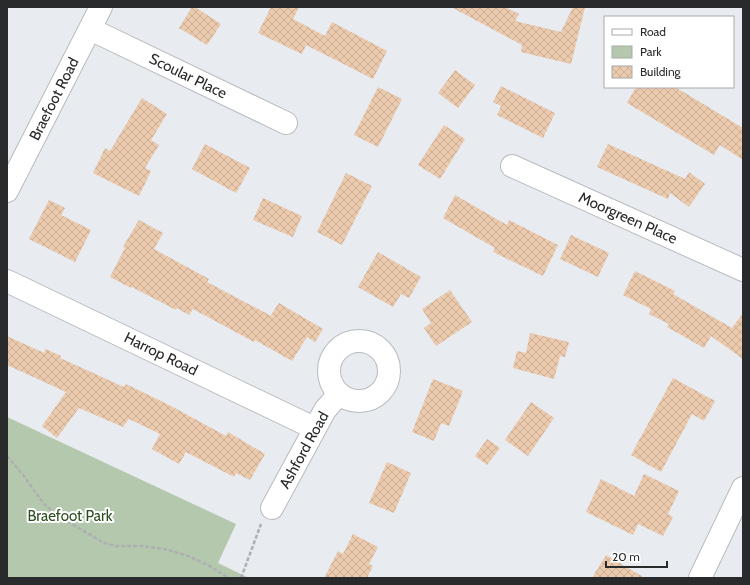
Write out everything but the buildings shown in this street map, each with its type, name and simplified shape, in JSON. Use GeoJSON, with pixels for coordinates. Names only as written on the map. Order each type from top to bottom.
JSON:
{"type":"FeatureCollection","features":[{"type":"Feature","properties":{"kind":"street","name":"Braefoot Road"},"geometry":{"type":"LineString","coordinates":[[7,191],[101,7]]}},
{"type":"Feature","properties":{"kind":"street","name":"Scoular Place"},"geometry":{"type":"LineString","coordinates":[[90,29],[286,123]]}},
{"type":"Feature","properties":{"kind":"street","name":"Moorgreen Place"},"geometry":{"type":"LineString","coordinates":[[512,166],[743,270]]}},
{"type":"Feature","properties":{"kind":"street","name":"Harrop Road"},"geometry":{"type":"LineString","coordinates":[[7,281],[314,428]]}},
{"type":"Feature","properties":{"kind":"street","name":"Ashford Road"},"geometry":{"type":"LineString","coordinates":[[272,508],[314,428],[325,410],[339,394]]}},
{"type":"Feature","properties":{"kind":"street"},"geometry":{"type":"LineString","coordinates":[[700,578],[743,488]]}},
{"type":"Feature","properties":{"kind":"path"},"geometry":{"type":"LineString","coordinates":[[7,456],[44,504],[57,515],[104,543],[116,546],[142,546],[165,549],[188,556],[208,565],[229,578]]}},
{"type":"Feature","properties":{"kind":"path"},"geometry":{"type":"LineString","coordinates":[[241,578],[265,514],[272,508]]}},
{"type":"Feature","properties":{"kind":"green space","name":"Braefoot Park"},"geometry":{"type":"Polygon","coordinates":[[[7,417],[236,524],[218,563],[249,578],[7,578],[7,417]]]}}]}
